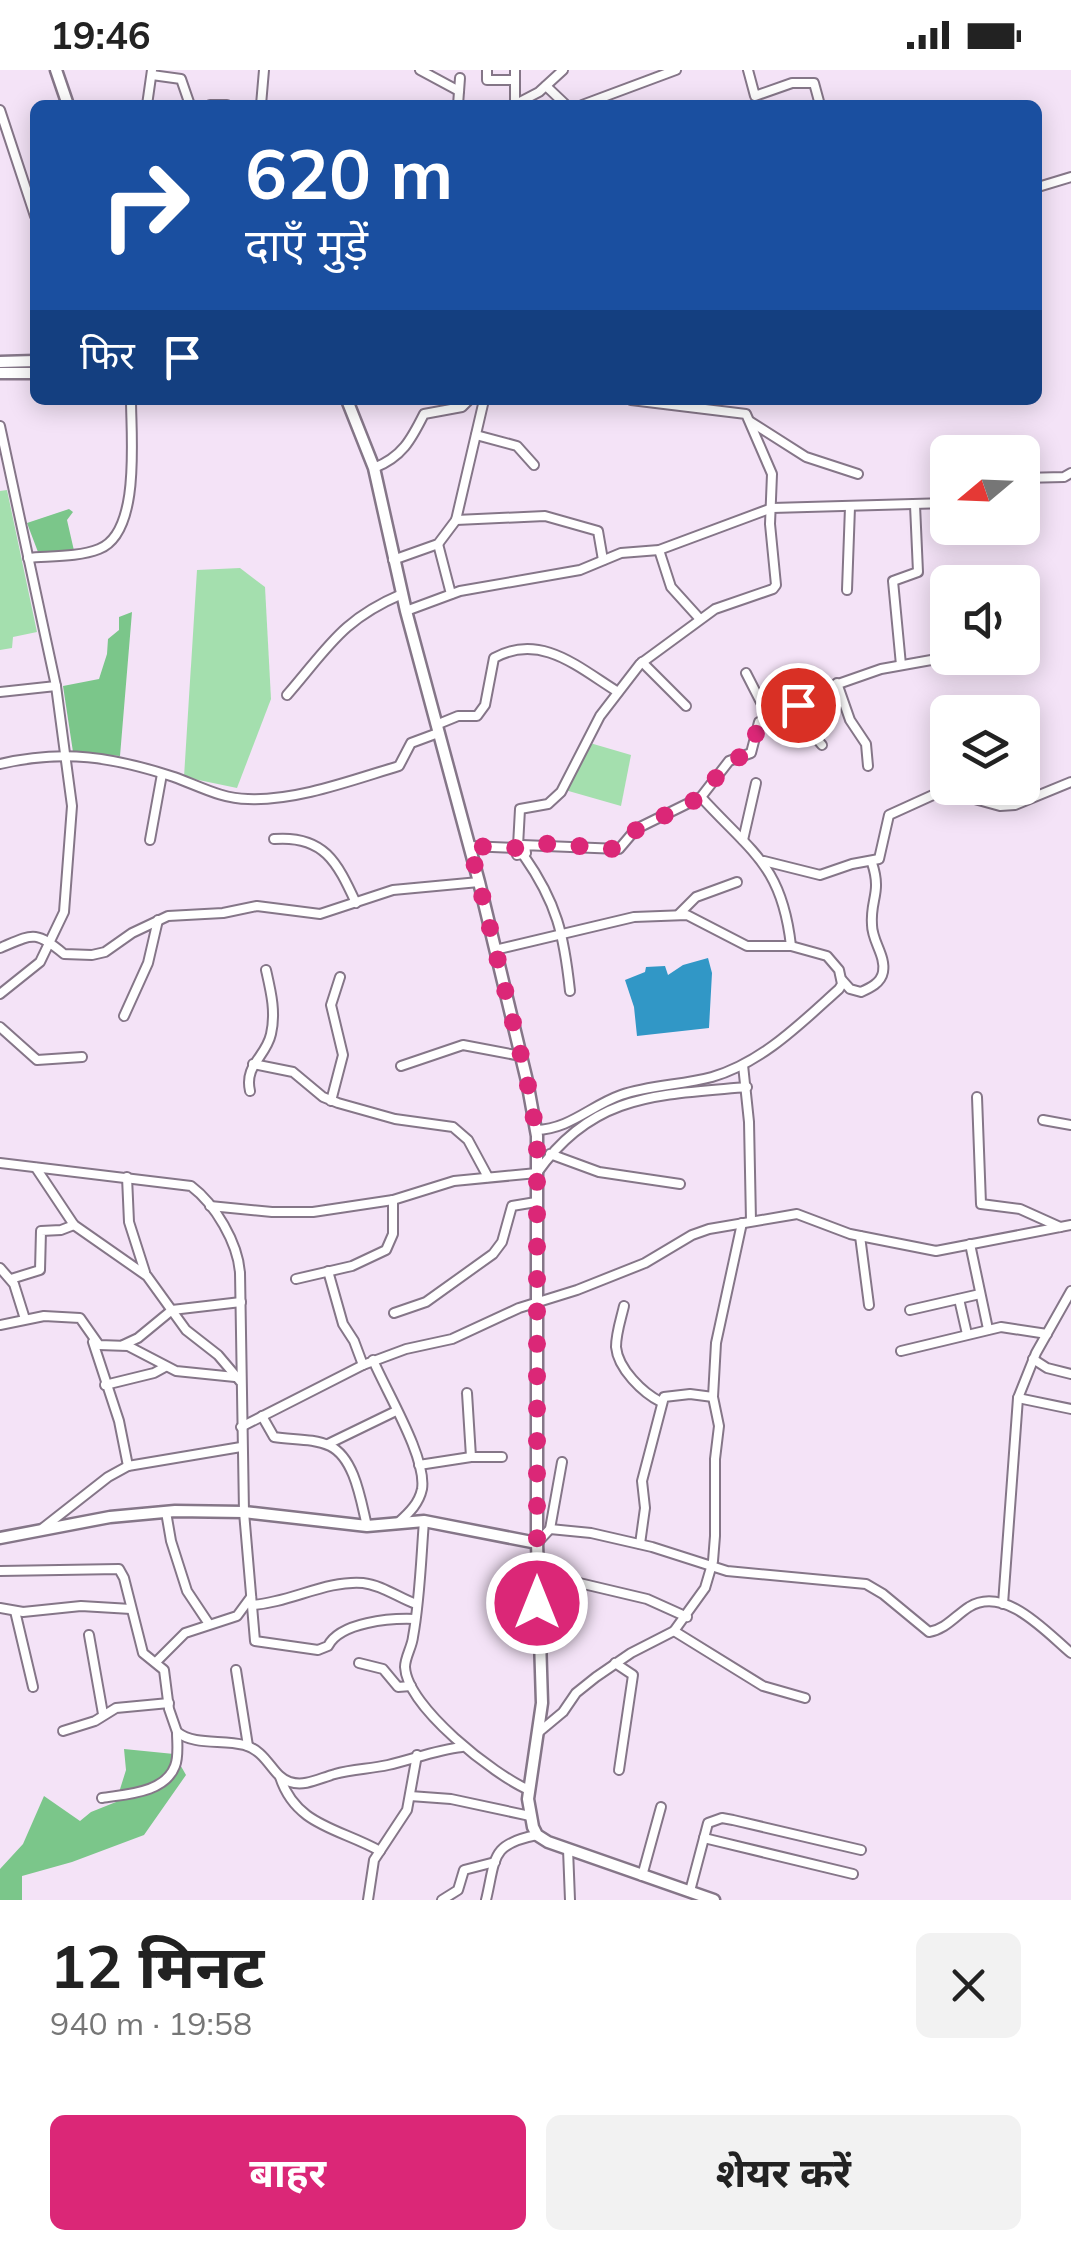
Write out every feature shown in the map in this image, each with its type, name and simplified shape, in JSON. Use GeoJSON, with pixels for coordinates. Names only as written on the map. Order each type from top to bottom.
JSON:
{"type":"FeatureCollection","features":[{"type":"Feature","properties":{"kind":"street"},"geometry":{"type":"LineString","coordinates":[[56,70],[66,100]]}},
{"type":"Feature","properties":{"kind":"street"},"geometry":{"type":"LineString","coordinates":[[261,100],[264,70]]}},
{"type":"Feature","properties":{"kind":"street"},"geometry":{"type":"LineString","coordinates":[[420,70],[459,91]]}},
{"type":"Feature","properties":{"kind":"street"},"geometry":{"type":"LineString","coordinates":[[487,70],[487,80],[515,75],[514,100]]}},
{"type":"Feature","properties":{"kind":"street"},"geometry":{"type":"LineString","coordinates":[[522,100],[563,70]]}},
{"type":"Feature","properties":{"kind":"street"},"geometry":{"type":"LineString","coordinates":[[595,100],[676,70]]}},
{"type":"Feature","properties":{"kind":"street"},"geometry":{"type":"LineString","coordinates":[[748,70],[755,96],[805,81],[814,83],[819,100]]}},
{"type":"Feature","properties":{"kind":"street"},"geometry":{"type":"LineString","coordinates":[[148,100],[152,72],[182,75],[189,100]]}},
{"type":"Feature","properties":{"kind":"street"},"geometry":{"type":"LineString","coordinates":[[458,100],[460,78]]}},
{"type":"Feature","properties":{"kind":"street"},"geometry":{"type":"LineString","coordinates":[[546,86],[561,100]]}},
{"type":"Feature","properties":{"kind":"street"},"geometry":{"type":"LineString","coordinates":[[0,110],[30,201]]}},
{"type":"Feature","properties":{"kind":"street"},"geometry":{"type":"LineString","coordinates":[[1042,186],[1071,176]]}},
{"type":"Feature","properties":{"kind":"street"},"geometry":{"type":"LineString","coordinates":[[0,362],[30,361]]}},
{"type":"Feature","properties":{"kind":"street"},"geometry":{"type":"LineString","coordinates":[[0,373],[30,373]]}},
{"type":"Feature","properties":{"kind":"street"},"geometry":{"type":"LineString","coordinates":[[28,558],[99,549],[110,542],[131,493],[130,405]]}},
{"type":"Feature","properties":{"kind":"street"},"geometry":{"type":"LineString","coordinates":[[349,405],[374,468],[393,560],[496,950],[536,1130],[537,1573],[542,1702],[529,1790],[530,1816],[537,1834]]}},
{"type":"Feature","properties":{"kind":"street"},"geometry":{"type":"LineString","coordinates":[[374,468],[407,447],[425,405]]}},
{"type":"Feature","properties":{"kind":"street"},"geometry":{"type":"LineString","coordinates":[[424,414],[464,405]]}},
{"type":"Feature","properties":{"kind":"street"},"geometry":{"type":"LineString","coordinates":[[393,560],[438,544],[456,520],[483,405]]}},
{"type":"Feature","properties":{"kind":"street"},"geometry":{"type":"LineString","coordinates":[[570,992],[563,936],[544,884],[521,849],[520,809],[548,804],[561,792],[600,716],[642,662],[699,618],[774,588],[777,579],[770,533],[772,474],[750,421],[746,414],[685,405]]}},
{"type":"Feature","properties":{"kind":"street"},"geometry":{"type":"LineString","coordinates":[[750,421],[806,457],[858,474]]}},
{"type":"Feature","properties":{"kind":"street"},"geometry":{"type":"LineString","coordinates":[[0,426],[56,686],[72,806],[64,912],[40,962],[0,994]]}},
{"type":"Feature","properties":{"kind":"street"},"geometry":{"type":"LineString","coordinates":[[476,435],[517,446],[534,466]]}},
{"type":"Feature","properties":{"kind":"street"},"geometry":{"type":"LineString","coordinates":[[1040,478],[1071,473]]}},
{"type":"Feature","properties":{"kind":"street"},"geometry":{"type":"LineString","coordinates":[[406,611],[451,594],[580,570],[621,553],[659,550],[772,508],[930,504]]}},
{"type":"Feature","properties":{"kind":"street"},"geometry":{"type":"LineString","coordinates":[[900,664],[892,582],[918,572],[915,505]]}},
{"type":"Feature","properties":{"kind":"street"},"geometry":{"type":"LineString","coordinates":[[847,590],[850,507]]}},
{"type":"Feature","properties":{"kind":"street"},"geometry":{"type":"LineString","coordinates":[[456,520],[545,516],[598,531],[604,560]]}},
{"type":"Feature","properties":{"kind":"street"},"geometry":{"type":"LineString","coordinates":[[438,544],[451,594]]}},
{"type":"Feature","properties":{"kind":"street"},"geometry":{"type":"LineString","coordinates":[[659,550],[671,587],[699,618]]}},
{"type":"Feature","properties":{"kind":"street"},"geometry":{"type":"LineString","coordinates":[[287,695],[328,643],[359,616],[402,594]]}},
{"type":"Feature","properties":{"kind":"street"},"geometry":{"type":"LineString","coordinates":[[0,764],[68,755],[100,757],[247,800],[282,796],[399,766],[412,742],[458,716],[478,716],[485,705],[494,658],[523,648],[551,651],[618,692]]}},
{"type":"Feature","properties":{"kind":"street"},"geometry":{"type":"LineString","coordinates":[[470,846],[521,849],[558,844],[619,849],[636,830],[701,797],[729,761],[754,749],[759,722],[768,716],[837,682],[930,660]]}},
{"type":"Feature","properties":{"kind":"street"},"geometry":{"type":"LineString","coordinates":[[642,662],[686,706]]}},
{"type":"Feature","properties":{"kind":"street"},"geometry":{"type":"LineString","coordinates":[[746,673],[768,716]]}},
{"type":"Feature","properties":{"kind":"street"},"geometry":{"type":"LineString","coordinates":[[837,682],[850,720],[866,744],[868,766]]}},
{"type":"Feature","properties":{"kind":"street"},"geometry":{"type":"LineString","coordinates":[[0,692],[56,686]]}},
{"type":"Feature","properties":{"kind":"street"},"geometry":{"type":"LineString","coordinates":[[790,708],[822,745]]}},
{"type":"Feature","properties":{"kind":"street"},"geometry":{"type":"LineString","coordinates":[[150,840],[162,774]]}},
{"type":"Feature","properties":{"kind":"street"},"geometry":{"type":"LineString","coordinates":[[764,861],[818,876],[852,864],[872,863],[879,859],[889,815],[920,798],[950,794],[985,804],[1016,805],[1071,782]]}},
{"type":"Feature","properties":{"kind":"street"},"geometry":{"type":"LineString","coordinates":[[743,840],[756,783]]}},
{"type":"Feature","properties":{"kind":"street"},"geometry":{"type":"LineString","coordinates":[[701,797],[764,861],[783,904],[791,946]]}},
{"type":"Feature","properties":{"kind":"street"},"geometry":{"type":"LineString","coordinates":[[274,839],[306,840],[320,846],[340,872],[356,903]]}},
{"type":"Feature","properties":{"kind":"street"},"geometry":{"type":"LineString","coordinates":[[496,950],[634,918],[679,914],[698,918],[747,946],[791,946],[827,956],[850,989],[861,992],[874,985],[883,973],[872,929],[878,890],[872,863]]}},
{"type":"Feature","properties":{"kind":"street"},"geometry":{"type":"LineString","coordinates":[[0,948],[26,936],[50,941],[64,954],[92,956],[112,949],[132,933],[168,916],[223,913],[257,906],[320,914],[394,890],[479,882]]}},
{"type":"Feature","properties":{"kind":"street"},"geometry":{"type":"LineString","coordinates":[[679,914],[696,897],[737,882]]}},
{"type":"Feature","properties":{"kind":"street"},"geometry":{"type":"LineString","coordinates":[[124,1016],[148,963],[158,920]]}},
{"type":"Feature","properties":{"kind":"street"},"geometry":{"type":"LineString","coordinates":[[250,1091],[248,1075],[272,1031],[274,1011],[266,970]]}},
{"type":"Feature","properties":{"kind":"street"},"geometry":{"type":"LineString","coordinates":[[331,1101],[343,1054],[331,1006],[340,977]]}},
{"type":"Feature","properties":{"kind":"street"},"geometry":{"type":"LineString","coordinates":[[536,1130],[564,1126],[624,1094],[701,1080],[743,1066],[778,1042],[839,989],[842,980]]}},
{"type":"Feature","properties":{"kind":"street"},"geometry":{"type":"LineString","coordinates":[[0,1027],[37,1060],[82,1057]]}},
{"type":"Feature","properties":{"kind":"street"},"geometry":{"type":"LineString","coordinates":[[400,1066],[463,1045],[521,1056]]}},
{"type":"Feature","properties":{"kind":"street"},"geometry":{"type":"LineString","coordinates":[[253,1064],[293,1072],[331,1101],[396,1119],[453,1127],[468,1140],[488,1177]]}},
{"type":"Feature","properties":{"kind":"street"},"geometry":{"type":"LineString","coordinates":[[540,1732],[563,1712],[582,1687],[674,1631],[705,1588],[711,1568],[719,1426],[714,1397],[716,1343],[746,1222],[747,1084],[743,1066]]}},
{"type":"Feature","properties":{"kind":"street"},"geometry":{"type":"LineString","coordinates":[[537,1173],[568,1136],[605,1111],[627,1102],[747,1084]]}},
{"type":"Feature","properties":{"kind":"street"},"geometry":{"type":"LineString","coordinates":[[977,1097],[981,1204],[1020,1209],[1060,1227]]}},
{"type":"Feature","properties":{"kind":"street"},"geometry":{"type":"LineString","coordinates":[[1043,1120],[1071,1125]]}},
{"type":"Feature","properties":{"kind":"street"},"geometry":{"type":"LineString","coordinates":[[550,1154],[599,1172],[680,1184]]}},
{"type":"Feature","properties":{"kind":"street"},"geometry":{"type":"LineString","coordinates":[[0,1163],[192,1186],[210,1206],[240,1262],[241,1447],[257,1643],[318,1650],[336,1636],[368,1624],[387,1618],[415,1618]]}},
{"type":"Feature","properties":{"kind":"street"},"geometry":{"type":"LineString","coordinates":[[36,1168],[74,1225],[147,1276]]}},
{"type":"Feature","properties":{"kind":"street"},"geometry":{"type":"LineString","coordinates":[[210,1206],[313,1212],[392,1200],[443,1184],[537,1173]]}},
{"type":"Feature","properties":{"kind":"street"},"geometry":{"type":"LineString","coordinates":[[127,1177],[129,1222],[147,1276],[186,1330],[218,1355],[238,1379]]}},
{"type":"Feature","properties":{"kind":"street"},"geometry":{"type":"LineString","coordinates":[[296,1279],[373,1259],[386,1250],[393,1234],[392,1200]]}},
{"type":"Feature","properties":{"kind":"street"},"geometry":{"type":"LineString","coordinates":[[394,1313],[426,1302],[493,1254],[502,1242],[512,1206],[536,1202]]}},
{"type":"Feature","properties":{"kind":"street"},"geometry":{"type":"LineString","coordinates":[[241,1427],[362,1364],[406,1348],[452,1338],[645,1263],[698,1232],[797,1214],[864,1237],[936,1251],[1071,1225]]}},
{"type":"Feature","properties":{"kind":"street"},"geometry":{"type":"LineString","coordinates":[[11,1279],[40,1270],[42,1231],[74,1225]]}},
{"type":"Feature","properties":{"kind":"street"},"geometry":{"type":"LineString","coordinates":[[864,1237],[870,1305]]}},
{"type":"Feature","properties":{"kind":"street"},"geometry":{"type":"LineString","coordinates":[[970,1244],[988,1329]]}},
{"type":"Feature","properties":{"kind":"street"},"geometry":{"type":"LineString","coordinates":[[0,1268],[11,1279],[24,1320]]}},
{"type":"Feature","properties":{"kind":"street"},"geometry":{"type":"LineString","coordinates":[[328,1271],[342,1324],[354,1341],[362,1364]]}},
{"type":"Feature","properties":{"kind":"street"},"geometry":{"type":"LineString","coordinates":[[1003,1604],[1018,1398],[1033,1359],[1071,1291]]}},
{"type":"Feature","properties":{"kind":"street"},"geometry":{"type":"LineString","coordinates":[[910,1310],[980,1294]]}},
{"type":"Feature","properties":{"kind":"street"},"geometry":{"type":"LineString","coordinates":[[959,1298],[967,1334]]}},
{"type":"Feature","properties":{"kind":"street"},"geometry":{"type":"LineString","coordinates":[[0,1325],[44,1316],[80,1318],[99,1345],[123,1344],[138,1338],[172,1310],[240,1302]]}},
{"type":"Feature","properties":{"kind":"street"},"geometry":{"type":"LineString","coordinates":[[624,1306],[617,1353],[640,1388],[662,1402]]}},
{"type":"Feature","properties":{"kind":"street"},"geometry":{"type":"LineString","coordinates":[[901,1351],[988,1329],[1013,1327],[1047,1334]]}},
{"type":"Feature","properties":{"kind":"street"},"geometry":{"type":"LineString","coordinates":[[92,1338],[119,1421],[128,1466]]}},
{"type":"Feature","properties":{"kind":"street"},"geometry":{"type":"LineString","coordinates":[[123,1344],[166,1367],[194,1375],[238,1379]]}},
{"type":"Feature","properties":{"kind":"street"},"geometry":{"type":"LineString","coordinates":[[1033,1359],[1057,1372],[1071,1374]]}},
{"type":"Feature","properties":{"kind":"street"},"geometry":{"type":"LineString","coordinates":[[373,1360],[419,1465],[419,1499],[399,1522]]}},
{"type":"Feature","properties":{"kind":"street"},"geometry":{"type":"LineString","coordinates":[[105,1385],[154,1374],[166,1367]]}},
{"type":"Feature","properties":{"kind":"street"},"geometry":{"type":"LineString","coordinates":[[467,1393],[471,1457]]}},
{"type":"Feature","properties":{"kind":"street"},"geometry":{"type":"LineString","coordinates":[[640,1544],[644,1515],[642,1481],[662,1402],[668,1396],[714,1397]]}},
{"type":"Feature","properties":{"kind":"street"},"geometry":{"type":"LineString","coordinates":[[1018,1398],[1071,1409]]}},
{"type":"Feature","properties":{"kind":"street"},"geometry":{"type":"LineString","coordinates":[[326,1444],[396,1412]]}},
{"type":"Feature","properties":{"kind":"street"},"geometry":{"type":"LineString","coordinates":[[262,1416],[274,1437],[334,1448],[346,1462],[367,1526]]}},
{"type":"Feature","properties":{"kind":"street"},"geometry":{"type":"LineString","coordinates":[[41,1530],[128,1466],[241,1447]]}},
{"type":"Feature","properties":{"kind":"street"},"geometry":{"type":"LineString","coordinates":[[419,1465],[502,1457]]}},
{"type":"Feature","properties":{"kind":"street"},"geometry":{"type":"LineString","coordinates":[[537,1543],[550,1528],[562,1462]]}},
{"type":"Feature","properties":{"kind":"street"},"geometry":{"type":"LineString","coordinates":[[166,1512],[186,1591],[209,1624]]}},
{"type":"Feature","properties":{"kind":"street"},"geometry":{"type":"LineString","coordinates":[[0,1538],[110,1517],[244,1512],[367,1526],[424,1520],[537,1543]]}},
{"type":"Feature","properties":{"kind":"street"},"geometry":{"type":"LineString","coordinates":[[424,1520],[415,1618],[406,1662],[411,1686],[462,1747],[510,1782],[529,1790]]}},
{"type":"Feature","properties":{"kind":"street"},"geometry":{"type":"LineString","coordinates":[[550,1528],[640,1544],[711,1568],[866,1584],[929,1632],[942,1628],[980,1602],[1003,1604],[1030,1619],[1071,1653]]}},
{"type":"Feature","properties":{"kind":"street"},"geometry":{"type":"LineString","coordinates":[[0,1571],[116,1568],[124,1578],[143,1653],[164,1670],[177,1732],[175,1768],[160,1784],[141,1792],[102,1798]]}},
{"type":"Feature","properties":{"kind":"street"},"geometry":{"type":"LineString","coordinates":[[537,1573],[647,1599],[686,1617]]}},
{"type":"Feature","properties":{"kind":"street"},"geometry":{"type":"LineString","coordinates":[[157,1662],[185,1633],[237,1616],[252,1602],[270,1604],[360,1583],[416,1604]]}},
{"type":"Feature","properties":{"kind":"street"},"geometry":{"type":"LineString","coordinates":[[0,1608],[15,1612],[81,1606],[131,1610]]}},
{"type":"Feature","properties":{"kind":"street"},"geometry":{"type":"LineString","coordinates":[[15,1612],[33,1688]]}},
{"type":"Feature","properties":{"kind":"street"},"geometry":{"type":"LineString","coordinates":[[674,1631],[762,1686],[805,1698]]}},
{"type":"Feature","properties":{"kind":"street"},"geometry":{"type":"LineString","coordinates":[[89,1635],[103,1714]]}},
{"type":"Feature","properties":{"kind":"street"},"geometry":{"type":"LineString","coordinates":[[360,1663],[383,1669],[398,1686],[411,1686]]}},
{"type":"Feature","properties":{"kind":"street"},"geometry":{"type":"LineString","coordinates":[[615,1664],[633,1675],[618,1770]]}},
{"type":"Feature","properties":{"kind":"street"},"geometry":{"type":"LineString","coordinates":[[236,1670],[248,1746]]}},
{"type":"Feature","properties":{"kind":"street"},"geometry":{"type":"LineString","coordinates":[[63,1732],[137,1704],[168,1703]]}},
{"type":"Feature","properties":{"kind":"street"},"geometry":{"type":"LineString","coordinates":[[177,1732],[190,1740],[248,1746],[268,1758],[296,1808],[380,1852]]}},
{"type":"Feature","properties":{"kind":"street"},"geometry":{"type":"LineString","coordinates":[[280,1777],[303,1784],[462,1747]]}},
{"type":"Feature","properties":{"kind":"street"},"geometry":{"type":"LineString","coordinates":[[368,1900],[371,1871],[404,1818],[417,1755]]}},
{"type":"Feature","properties":{"kind":"street"},"geometry":{"type":"LineString","coordinates":[[410,1796],[452,1799],[530,1816]]}},
{"type":"Feature","properties":{"kind":"street"},"geometry":{"type":"LineString","coordinates":[[642,1876],[661,1806]]}},
{"type":"Feature","properties":{"kind":"street"},"geometry":{"type":"LineString","coordinates":[[690,1891],[708,1823],[722,1818],[860,1850]]}},
{"type":"Feature","properties":{"kind":"street"},"geometry":{"type":"LineString","coordinates":[[486,1900],[495,1862],[508,1842],[537,1834],[568,1849],[714,1900]]}},
{"type":"Feature","properties":{"kind":"street"},"geometry":{"type":"LineString","coordinates":[[704,1838],[853,1874]]}},
{"type":"Feature","properties":{"kind":"street"},"geometry":{"type":"LineString","coordinates":[[568,1849],[570,1900]]}},
{"type":"Feature","properties":{"kind":"street"},"geometry":{"type":"LineString","coordinates":[[442,1900],[458,1890],[464,1870],[495,1862]]}},
{"type":"Feature","properties":{"kind":"street"},"geometry":{"type":"LineString","coordinates":[[675,1900],[678,1887]]}},
{"type":"Feature","properties":{"kind":"green space"},"geometry":{"type":"Polygon","coordinates":[[[7,490],[37,632],[13,637],[12,648],[0,650],[0,491],[7,490]]]}},
{"type":"Feature","properties":{"kind":"green space"},"geometry":{"type":"Polygon","coordinates":[[[69,509],[73,512],[67,520],[75,555],[41,560],[27,523],[69,509]]]}},
{"type":"Feature","properties":{"kind":"green space"},"geometry":{"type":"Polygon","coordinates":[[[240,568],[265,587],[271,699],[237,788],[184,777],[197,570],[240,568]]]}},
{"type":"Feature","properties":{"kind":"green space"},"geometry":{"type":"Polygon","coordinates":[[[132,612],[120,756],[73,752],[63,686],[99,679],[108,639],[119,630],[119,617],[132,612]]]}},
{"type":"Feature","properties":{"kind":"green space"},"geometry":{"type":"Polygon","coordinates":[[[590,743],[631,755],[621,806],[565,790],[590,743]]]}},
{"type":"Feature","properties":{"kind":"green space"},"geometry":{"type":"Polygon","coordinates":[[[124,1749],[174,1754],[186,1775],[144,1835],[22,1876],[22,1900],[0,1900],[0,1869],[23,1844],[44,1796],[80,1821],[116,1802],[126,1770],[124,1749]]]}},
{"type":"Feature","properties":{"kind":"water"},"geometry":{"type":"Polygon","coordinates":[[[708,958],[712,973],[709,1028],[637,1036],[634,1007],[625,980],[645,972],[646,967],[665,966],[668,975],[683,965],[708,958]]]}},
{"type":"Feature","properties":{"kind":"route"},"geometry":{"type":"LineString","coordinates":[[537,1603],[537,1136],[470,846],[516,848],[558,844],[619,849],[636,830],[701,797],[729,761],[751,753],[759,722],[798,705]]}}]}
